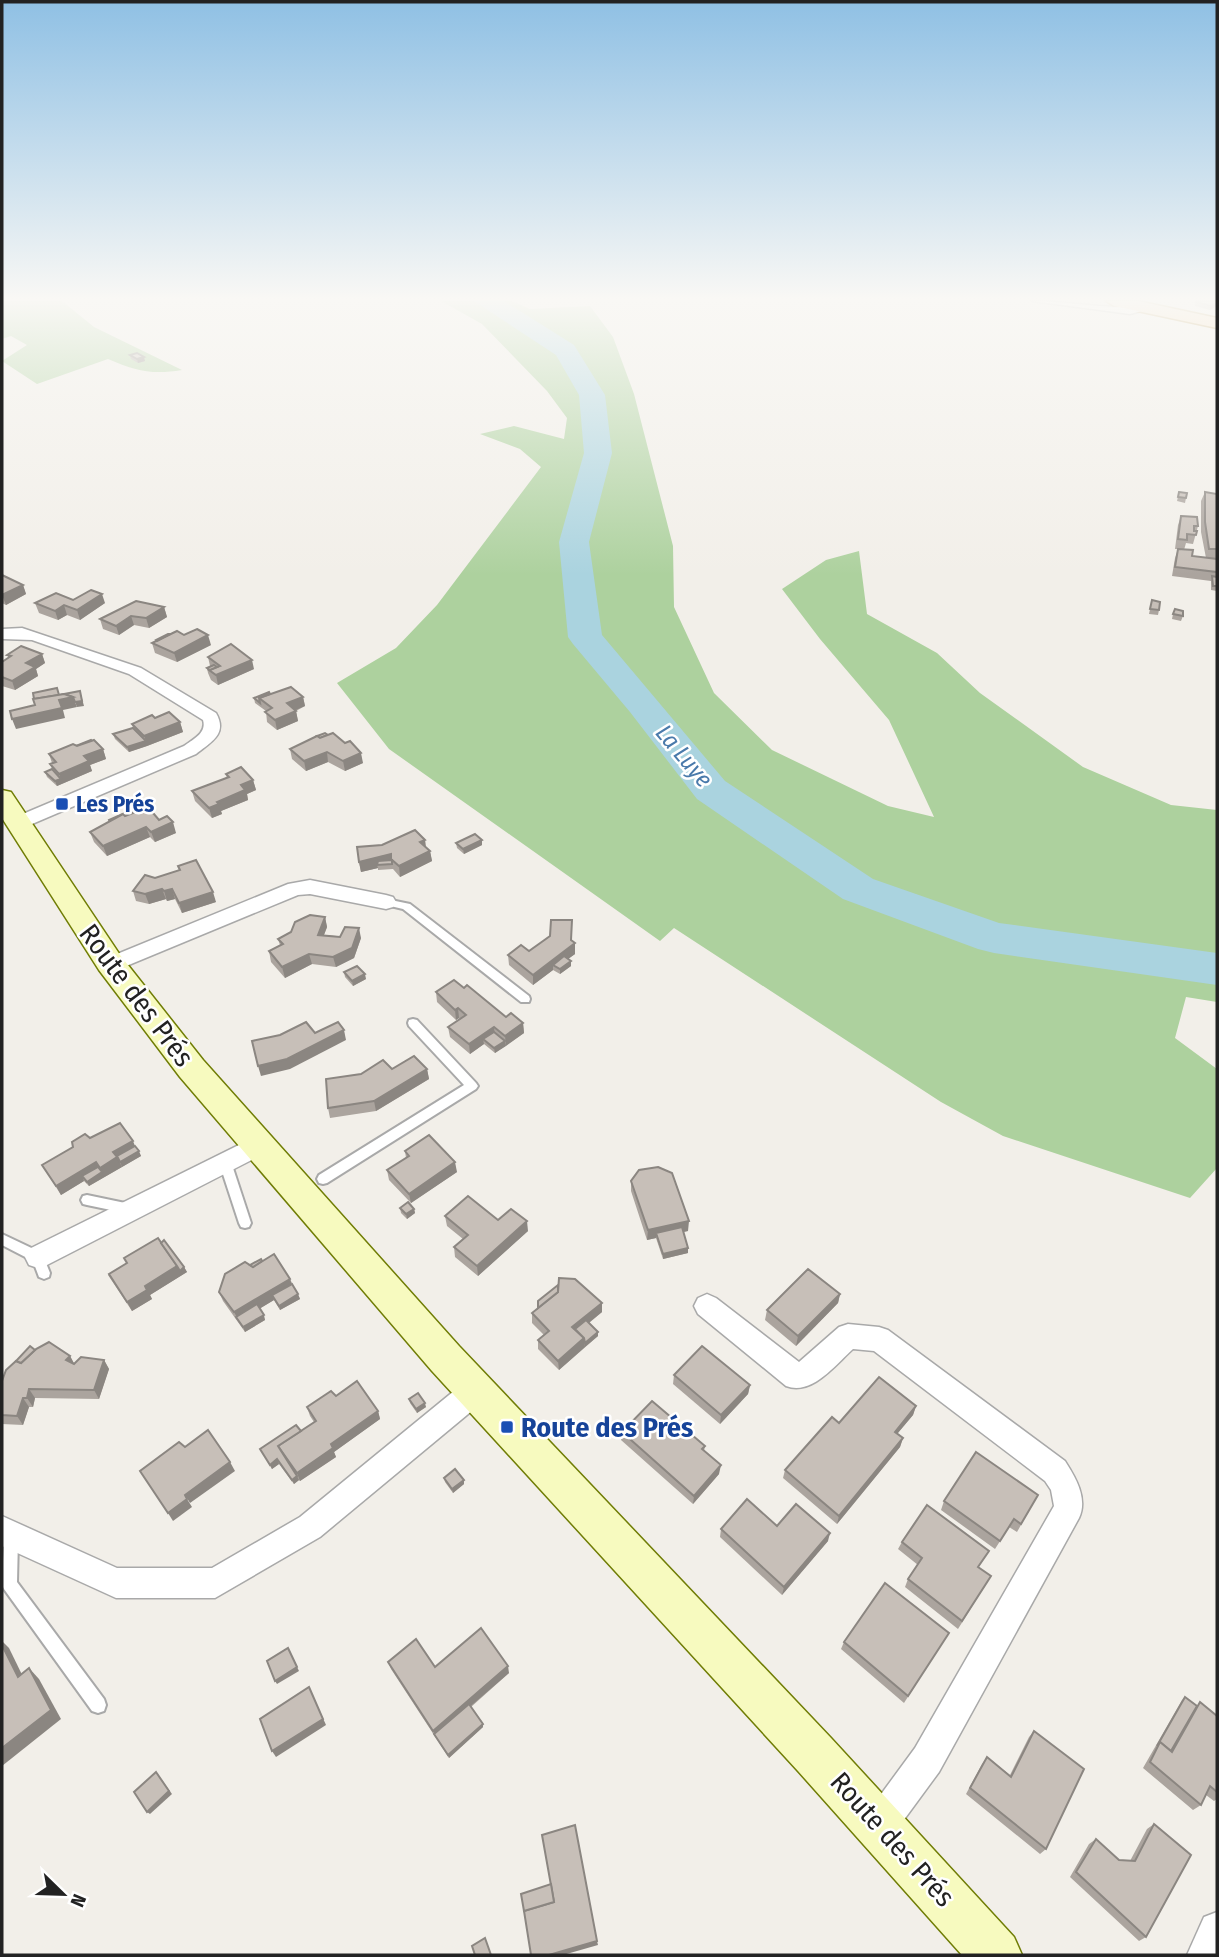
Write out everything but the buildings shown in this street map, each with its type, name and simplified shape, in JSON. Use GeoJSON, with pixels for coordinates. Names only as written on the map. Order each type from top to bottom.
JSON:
{"type":"FeatureCollection","features":[{"type":"Feature","properties":{"kind":"street"},"geometry":{"type":"LineString","coordinates":[[2,634],[38,637],[135,671],[210,717],[213,725],[211,734],[190,750],[10,811]]}},
{"type":"Feature","properties":{"kind":"street","name":"Route des Prés"},"geometry":{"type":"LineString","coordinates":[[10,811],[147,1014],[200,1079],[475,1391],[880,1824],[996,1955]]}},
{"type":"Feature","properties":{"kind":"street"},"geometry":{"type":"LineString","coordinates":[[112,964],[295,889],[310,887],[386,902]]}},
{"type":"Feature","properties":{"kind":"street"},"geometry":{"type":"LineString","coordinates":[[41,1265],[132,1209],[259,1145]]}},
{"type":"Feature","properties":{"kind":"street"},"geometry":{"type":"LineString","coordinates":[[707,1306],[796,1377],[804,1375],[848,1336],[878,1339],[1055,1471],[1065,1485],[1069,1508],[927,1760],[880,1824]]}},
{"type":"Feature","properties":{"kind":"street"},"geometry":{"type":"LineString","coordinates":[[6,1534],[116,1583],[215,1583],[310,1527],[475,1391]]}},
{"type":"Feature","properties":{"kind":"street"},"geometry":{"type":"LineString","coordinates":[[1205,1955],[1217,1930]]}},
{"type":"Feature","properties":{"kind":"lane"},"geometry":{"type":"LineString","coordinates":[[386,902],[406,906],[525,999]]}},
{"type":"Feature","properties":{"kind":"lane"},"geometry":{"type":"LineString","coordinates":[[323,1179],[472,1086],[413,1023]]}},
{"type":"Feature","properties":{"kind":"lane"},"geometry":{"type":"LineString","coordinates":[[225,1162],[245,1223]]}},
{"type":"Feature","properties":{"kind":"lane"},"geometry":{"type":"LineString","coordinates":[[87,1200],[132,1209]]}},
{"type":"Feature","properties":{"kind":"lane"},"geometry":{"type":"LineString","coordinates":[[2,1239],[41,1265]]}},
{"type":"Feature","properties":{"kind":"lane"},"geometry":{"type":"LineString","coordinates":[[6,1534],[9,1584],[98,1705]]}},
{"type":"Feature","properties":{"kind":"green space"},"geometry":{"type":"Polygon","coordinates":[[[548,392],[633,392],[673,546],[674,607],[714,693],[772,750],[888,806],[934,817],[889,720],[820,639],[782,589],[826,560],[859,551],[867,614],[937,653],[980,693],[1083,767],[1171,805],[1217,810],[1217,1002],[1186,997],[1175,1038],[1217,1069],[1217,1168],[1190,1198],[1003,1136],[941,1102],[674,928],[660,941],[389,749],[337,683],[396,648],[437,605],[541,467],[520,449],[480,434],[514,426],[564,439],[567,418],[548,392]]]}},
{"type":"Feature","properties":{"kind":"waterway","name":"La Luye"},"geometry":{"type":"LineString","coordinates":[[590,392],[598,453],[574,542],[585,637],[643,704],[711,790],[858,889],[994,938],[1217,969]]}},
{"type":"Feature","properties":{"kind":"place","name":"Les Prés"},"geometry":{"type":"Point","coordinates":[62,804]}},
{"type":"Feature","properties":{"kind":"place","name":"Route des Prés"},"geometry":{"type":"Point","coordinates":[507,1427]}}]}
